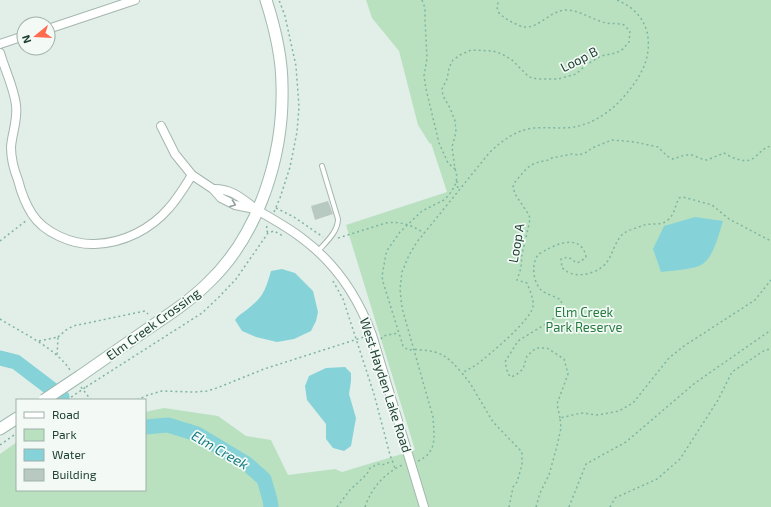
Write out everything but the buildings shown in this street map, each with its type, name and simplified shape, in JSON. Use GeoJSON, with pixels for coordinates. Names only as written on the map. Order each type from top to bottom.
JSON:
{"type":"FeatureCollection","features":[{"type":"Feature","properties":{"kind":"main road"},"geometry":{"type":"LineString","coordinates":[[258,210],[277,147],[282,101],[280,57],[275,29],[266,0]]}},
{"type":"Feature","properties":{"kind":"main road","name":"Elm Creek Crossing"},"geometry":{"type":"LineString","coordinates":[[45,399],[201,291],[236,251],[258,210]]}},
{"type":"Feature","properties":{"kind":"main road"},"geometry":{"type":"LineString","coordinates":[[0,429],[16,419]]}},
{"type":"Feature","properties":{"kind":"street"},"geometry":{"type":"LineString","coordinates":[[56,26],[135,0]]}},
{"type":"Feature","properties":{"kind":"street"},"geometry":{"type":"LineString","coordinates":[[0,44],[16,39]]}},
{"type":"Feature","properties":{"kind":"street"},"geometry":{"type":"LineString","coordinates":[[0,53],[16,105],[16,120],[11,148],[15,172],[23,198],[33,215],[45,227],[59,236],[75,242],[91,244],[108,243],[146,229],[170,207],[192,175],[175,154],[161,126]]}},
{"type":"Feature","properties":{"kind":"street","name":"West Hayden Lake Road"},"geometry":{"type":"LineString","coordinates":[[192,175],[213,189],[222,188],[239,196],[258,210],[292,231],[318,251],[350,289],[364,315],[373,338],[424,507]]}},
{"type":"Feature","properties":{"kind":"lane"},"geometry":{"type":"LineString","coordinates":[[318,251],[337,229],[338,219],[322,166]]}},
{"type":"Feature","properties":{"kind":"path"},"geometry":{"type":"LineString","coordinates":[[422,0],[425,8],[427,58],[424,76],[426,90],[438,143],[448,163],[457,173],[458,191]]}},
{"type":"Feature","properties":{"kind":"path","name":"Loop B"},"geometry":{"type":"LineString","coordinates":[[455,169],[452,146],[456,132],[455,122],[450,108],[443,96],[442,89],[447,79],[451,63],[460,55],[471,50],[498,52],[512,60],[529,77],[537,79],[558,79],[576,74],[586,65],[601,56],[620,51],[626,47],[629,42],[630,31],[624,25],[605,23],[587,15],[568,10],[555,13],[532,26],[521,27],[503,17],[499,13],[497,6],[499,0]]}},
{"type":"Feature","properties":{"kind":"path"},"geometry":{"type":"LineString","coordinates":[[416,461],[430,454],[432,451],[434,417],[402,308],[400,283],[409,255],[424,233],[490,152],[502,140],[520,131],[535,128],[567,128],[589,122],[608,112],[624,96],[645,65],[649,44],[646,28],[640,17],[630,7],[617,0]]}},
{"type":"Feature","properties":{"kind":"path","name":"Loop A"},"geometry":{"type":"LineString","coordinates":[[462,373],[475,366],[513,333],[533,308],[532,294],[527,283],[517,280],[521,268],[522,254],[528,230],[529,215],[515,194],[513,187],[515,182],[527,168],[535,163],[552,158],[572,154],[579,155],[612,140],[635,142],[658,147],[667,156],[673,159],[685,155],[692,155],[707,160],[724,153],[736,159],[745,161],[755,158],[763,148],[771,146]]}},
{"type":"Feature","properties":{"kind":"path"},"geometry":{"type":"LineString","coordinates":[[457,180],[452,192],[444,200],[422,211],[400,232],[388,249],[382,276],[384,288],[404,348],[408,350],[421,350],[441,354],[450,359],[470,383],[493,422],[522,452],[522,465],[509,507]]}},
{"type":"Feature","properties":{"kind":"path"},"geometry":{"type":"LineString","coordinates":[[536,507],[540,493],[549,475],[557,446],[561,428],[557,404],[568,374],[564,359],[547,348],[536,348],[527,356],[523,369],[511,377],[508,374],[505,362],[518,341],[552,320],[562,307],[561,300],[541,291],[536,280],[534,267],[538,255],[555,245],[571,241],[581,246],[586,257],[580,262],[576,263],[566,257],[561,259],[562,268],[571,274],[585,274],[597,270],[607,262],[614,247],[624,233],[644,225],[661,224],[668,220],[674,212],[678,198],[683,197],[712,205],[730,219],[771,241]]}},
{"type":"Feature","properties":{"kind":"path"},"geometry":{"type":"LineString","coordinates":[[276,208],[294,217],[315,233],[329,239],[393,222],[408,225],[424,233]]}},
{"type":"Feature","properties":{"kind":"path"},"geometry":{"type":"LineString","coordinates":[[0,241],[33,215]]}},
{"type":"Feature","properties":{"kind":"path"},"geometry":{"type":"LineString","coordinates":[[266,229],[268,233]]}},
{"type":"Feature","properties":{"kind":"path"},"geometry":{"type":"LineString","coordinates":[[68,399],[202,313],[219,298],[236,279],[268,233],[274,231],[287,238]]}},
{"type":"Feature","properties":{"kind":"path"},"geometry":{"type":"LineString","coordinates":[[331,279],[343,299],[374,394],[395,468]]}},
{"type":"Feature","properties":{"kind":"path"},"geometry":{"type":"LineString","coordinates":[[560,418],[581,413],[598,415],[619,411],[634,403],[670,358],[684,346],[755,300],[771,280]]}},
{"type":"Feature","properties":{"kind":"path"},"geometry":{"type":"LineString","coordinates":[[38,341],[58,337],[70,328],[81,324],[145,311],[148,314]]}},
{"type":"Feature","properties":{"kind":"path"},"geometry":{"type":"LineString","coordinates":[[0,319],[38,341],[65,363],[90,399]]}},
{"type":"Feature","properties":{"kind":"path"},"geometry":{"type":"LineString","coordinates":[[569,507],[586,464],[626,442],[695,383],[771,330]]}},
{"type":"Feature","properties":{"kind":"path"},"geometry":{"type":"LineString","coordinates":[[139,399],[162,391],[207,391],[269,367],[356,340],[373,338],[380,340],[383,336],[399,333]]}},
{"type":"Feature","properties":{"kind":"path"},"geometry":{"type":"LineString","coordinates":[[57,357],[58,337]]}},
{"type":"Feature","properties":{"kind":"path"},"geometry":{"type":"LineString","coordinates":[[610,507],[616,498],[657,479],[680,459],[714,406],[732,372],[765,350],[771,349]]}},
{"type":"Feature","properties":{"kind":"path"},"geometry":{"type":"LineString","coordinates":[[0,445],[16,434]]}},
{"type":"Feature","properties":{"kind":"path"},"geometry":{"type":"LineString","coordinates":[[337,507],[350,490],[367,474],[370,468],[393,460]]}},
{"type":"Feature","properties":{"kind":"path"},"geometry":{"type":"LineString","coordinates":[[366,507],[369,497],[384,476],[395,468],[407,463]]}},
{"type":"Feature","properties":{"kind":"green space","name":"Elm Creek Park Reserve"},"geometry":{"type":"Polygon","coordinates":[[[366,0],[771,0],[771,507],[0,507],[0,454],[16,443],[16,491],[146,491],[146,412],[164,408],[218,416],[246,436],[271,440],[288,475],[335,469],[342,472],[415,450],[346,225],[447,192],[431,143],[430,144],[418,125],[399,51],[372,18],[366,0]]]}},
{"type":"Feature","properties":{"kind":"water"},"geometry":{"type":"Polygon","coordinates":[[[695,217],[723,221],[713,251],[706,262],[701,265],[682,270],[661,272],[653,249],[664,226],[695,217]]]}},
{"type":"Feature","properties":{"kind":"water"},"geometry":{"type":"Polygon","coordinates":[[[282,269],[295,273],[313,291],[318,312],[316,321],[311,331],[294,339],[277,342],[256,337],[242,331],[235,320],[255,303],[261,295],[266,287],[271,271],[282,269]]]}},
{"type":"Feature","properties":{"kind":"water"},"geometry":{"type":"Polygon","coordinates":[[[345,367],[351,373],[349,394],[356,418],[351,446],[344,451],[333,448],[326,439],[326,424],[307,400],[305,386],[309,376],[326,368],[345,367]]]}},
{"type":"Feature","properties":{"kind":"waterway","name":"Elm Creek"},"geometry":{"type":"LineString","coordinates":[[0,358],[16,362],[62,397],[62,399]]}},
{"type":"Feature","properties":{"kind":"waterway","name":"Elm Creek"},"geometry":{"type":"LineString","coordinates":[[146,427],[168,425],[197,434],[247,464],[264,479],[271,507]]}}]}
